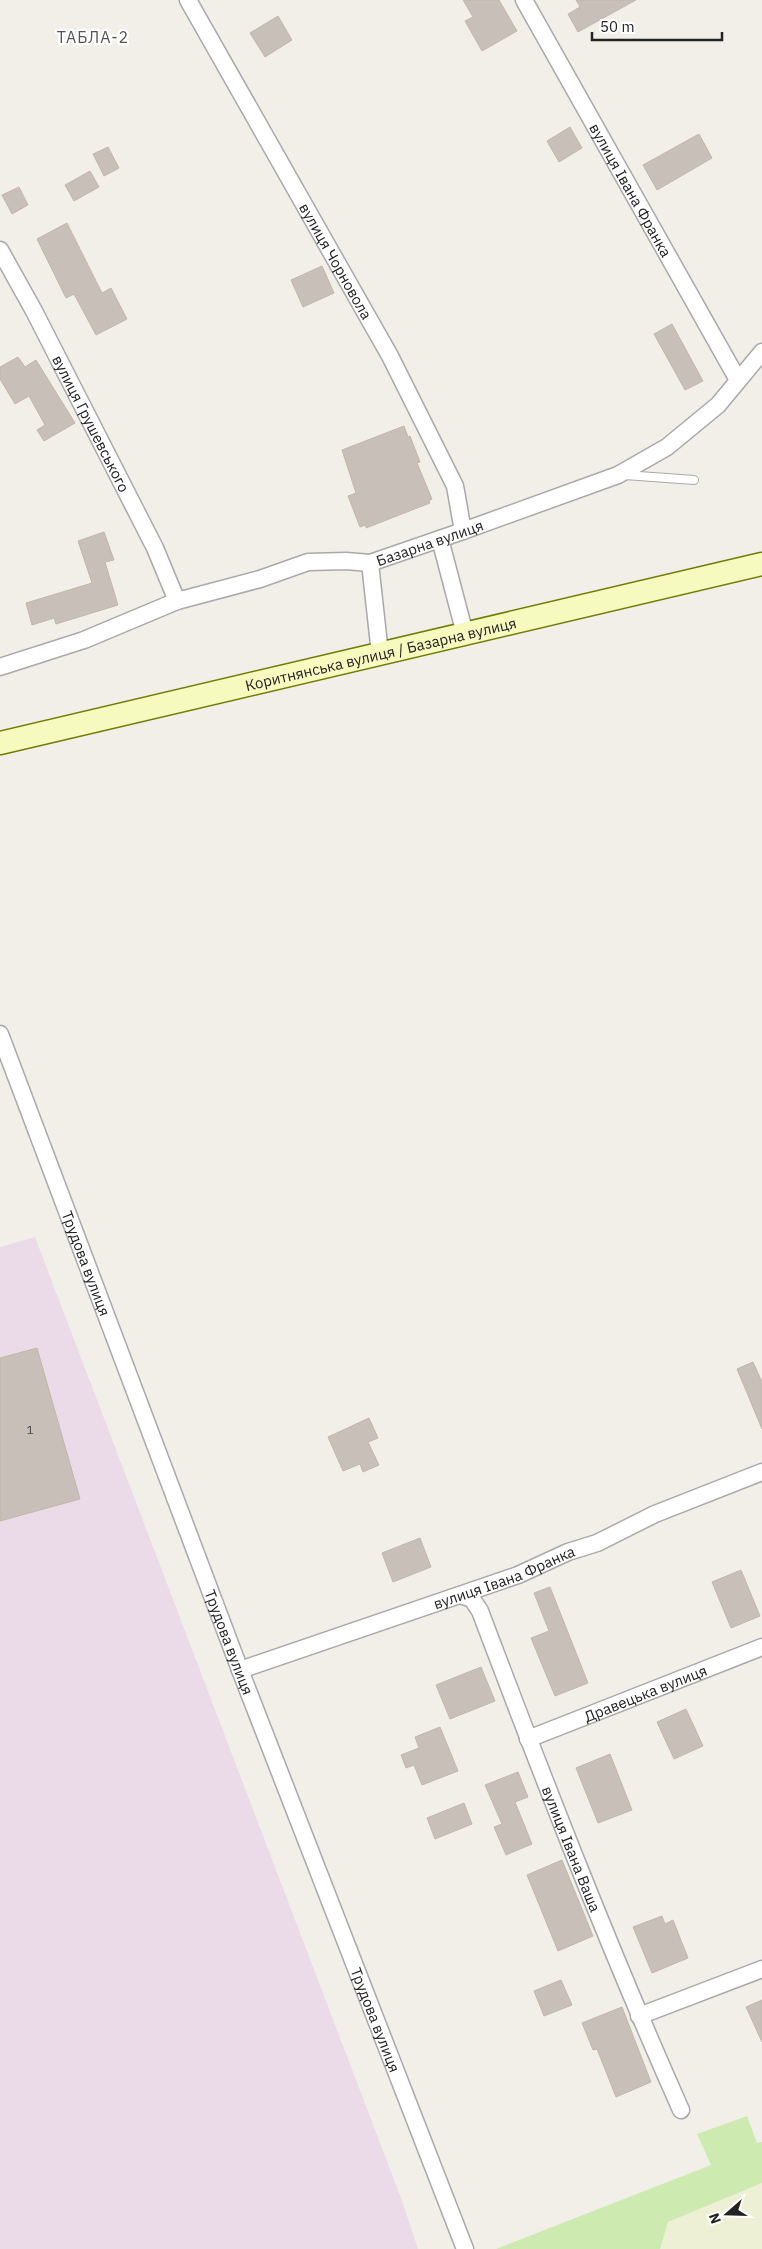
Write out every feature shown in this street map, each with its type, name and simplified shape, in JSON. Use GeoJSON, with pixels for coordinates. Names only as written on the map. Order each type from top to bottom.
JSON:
{"type":"FeatureCollection","features":[{"type":"Feature","properties":{"kind":"street","name":"вулиця Чорновола"},"geometry":{"type":"LineString","coordinates":[[188,0],[390,356],[455,486],[463,532]]}},
{"type":"Feature","properties":{"kind":"street","name":"вулиця Івана Франка"},"geometry":{"type":"LineString","coordinates":[[524,0],[738,380]]}},
{"type":"Feature","properties":{"kind":"street","name":"вулиця Грушевського"},"geometry":{"type":"LineString","coordinates":[[0,250],[34,311],[155,548],[177,601]]}},
{"type":"Feature","properties":{"kind":"street","name":"Базарна вулиця"},"geometry":{"type":"LineString","coordinates":[[0,667],[84,640],[177,601],[260,579],[308,562],[346,561],[370,563],[463,532],[618,475],[667,447],[718,405],[762,352]]}},
{"type":"Feature","properties":{"kind":"street"},"geometry":{"type":"LineString","coordinates":[[440,539],[465,634]]}},
{"type":"Feature","properties":{"kind":"street"},"geometry":{"type":"LineString","coordinates":[[370,563],[380,654]]}},
{"type":"Feature","properties":{"kind":"street","name":"Коритнянська вулиця / Базарна вулиця"},"geometry":{"type":"LineString","coordinates":[[0,743],[762,564]]}},
{"type":"Feature","properties":{"kind":"street","name":"Трудова вулиця"},"geometry":{"type":"LineString","coordinates":[[0,1034],[240,1670],[465,2249]]}},
{"type":"Feature","properties":{"kind":"street","name":"вулиця Івана Франка"},"geometry":{"type":"LineString","coordinates":[[240,1670],[518,1575],[568,1552],[597,1543],[655,1514],[762,1472]]}},
{"type":"Feature","properties":{"kind":"street","name":"вулиця Івана Ваша"},"geometry":{"type":"LineString","coordinates":[[460,1595],[472,1599],[480,1611],[528,1739],[639,2016],[680,2110]]}},
{"type":"Feature","properties":{"kind":"street","name":"Дравецька вулиця"},"geometry":{"type":"LineString","coordinates":[[528,1739],[762,1647]]}},
{"type":"Feature","properties":{"kind":"street"},"geometry":{"type":"LineString","coordinates":[[639,2016],[762,1969]]}},
{"type":"Feature","properties":{"kind":"lane"},"geometry":{"type":"LineString","coordinates":[[618,475],[694,480]]}},
{"type":"Feature","properties":{"kind":"shaded area"},"geometry":{"type":"Polygon","coordinates":[[[35,1237],[401,2198],[418,2249],[0,2249],[0,1247],[35,1237]]]}},
{"type":"Feature","properties":{"kind":"green space"},"geometry":{"type":"Polygon","coordinates":[[[747,2116],[757,2143],[762,2142],[762,2183],[668,2222],[660,2249],[496,2249],[711,2165],[697,2134],[747,2116]]]}},
{"type":"Feature","properties":{"kind":"green space"},"geometry":{"type":"Polygon","coordinates":[[[762,2183],[762,2249],[660,2249],[668,2222],[762,2183]]]}},
{"type":"Feature","properties":{"kind":"building"},"geometry":{"type":"Polygon","coordinates":[[[463,0],[499,0],[517,31],[482,51],[465,21],[473,17],[463,0]]]}},
{"type":"Feature","properties":{"kind":"building"},"geometry":{"type":"Polygon","coordinates":[[[576,0],[636,0],[578,32],[568,14],[580,7],[576,0]]]}},
{"type":"Feature","properties":{"kind":"building"},"geometry":{"type":"Polygon","coordinates":[[[278,16],[292,40],[265,57],[250,33],[278,16]]]}},
{"type":"Feature","properties":{"kind":"building"},"geometry":{"type":"Polygon","coordinates":[[[570,127],[582,148],[559,162],[547,141],[570,127]]]}},
{"type":"Feature","properties":{"kind":"building"},"geometry":{"type":"Polygon","coordinates":[[[699,134],[712,158],[657,190],[643,165],[699,134]]]}},
{"type":"Feature","properties":{"kind":"building"},"geometry":{"type":"Polygon","coordinates":[[[108,147],[119,168],[104,176],[93,154],[108,147]]]}},
{"type":"Feature","properties":{"kind":"building"},"geometry":{"type":"Polygon","coordinates":[[[90,171],[99,187],[74,201],[65,185],[90,171]]]}},
{"type":"Feature","properties":{"kind":"building"},"geometry":{"type":"Polygon","coordinates":[[[19,187],[28,205],[12,214],[2,195],[19,187]]]}},
{"type":"Feature","properties":{"kind":"building"},"geometry":{"type":"Polygon","coordinates":[[[67,223],[102,293],[111,288],[127,319],[96,335],[74,294],[66,298],[37,239],[67,223]]]}},
{"type":"Feature","properties":{"kind":"building"},"geometry":{"type":"Polygon","coordinates":[[[322,266],[334,293],[303,307],[291,280],[322,266]]]}},
{"type":"Feature","properties":{"kind":"building"},"geometry":{"type":"Polygon","coordinates":[[[672,324],[703,381],[685,390],[654,334],[672,324]]]}},
{"type":"Feature","properties":{"kind":"building"},"geometry":{"type":"Polygon","coordinates":[[[18,357],[25,367],[36,360],[75,423],[44,441],[37,430],[45,425],[29,396],[15,404],[0,379],[0,367],[18,357]]]}},
{"type":"Feature","properties":{"kind":"building"},"geometry":{"type":"Polygon","coordinates":[[[404,426],[420,462],[417,463],[432,499],[429,501],[430,503],[366,528],[366,525],[360,527],[348,496],[356,493],[342,450],[404,426]]]}},
{"type":"Feature","properties":{"kind":"building"},"geometry":{"type":"Polygon","coordinates":[[[104,532],[114,560],[105,562],[118,605],[56,624],[54,618],[32,625],[26,603],[92,583],[78,541],[104,532]]]}},
{"type":"Feature","properties":{"kind":"building"},"geometry":{"type":"Polygon","coordinates":[[[37,1348],[80,1499],[0,1521],[0,1358],[37,1348]]]}},
{"type":"Feature","properties":{"kind":"building"},"geometry":{"type":"Polygon","coordinates":[[[753,1362],[762,1382],[762,1429],[737,1369],[753,1362]]]}},
{"type":"Feature","properties":{"kind":"building"},"geometry":{"type":"Polygon","coordinates":[[[369,1418],[378,1438],[368,1442],[379,1465],[363,1472],[360,1464],[343,1471],[328,1437],[369,1418]]]}},
{"type":"Feature","properties":{"kind":"building"},"geometry":{"type":"Polygon","coordinates":[[[420,1538],[431,1567],[393,1582],[382,1553],[420,1538]]]}},
{"type":"Feature","properties":{"kind":"building"},"geometry":{"type":"Polygon","coordinates":[[[741,1570],[760,1616],[731,1628],[712,1582],[741,1570]]]}},
{"type":"Feature","properties":{"kind":"building"},"geometry":{"type":"Polygon","coordinates":[[[550,1587],[588,1683],[555,1696],[531,1638],[549,1631],[534,1593],[550,1587]]]}},
{"type":"Feature","properties":{"kind":"building"},"geometry":{"type":"Polygon","coordinates":[[[481,1667],[495,1701],[450,1719],[436,1685],[481,1667]]]}},
{"type":"Feature","properties":{"kind":"building"},"geometry":{"type":"Polygon","coordinates":[[[686,1709],[703,1746],[674,1759],[657,1722],[686,1709]]]}},
{"type":"Feature","properties":{"kind":"building"},"geometry":{"type":"Polygon","coordinates":[[[440,1727],[458,1771],[422,1785],[414,1765],[406,1768],[401,1755],[419,1748],[415,1737],[440,1727]]]}},
{"type":"Feature","properties":{"kind":"building"},"geometry":{"type":"Polygon","coordinates":[[[610,1754],[632,1810],[598,1823],[576,1768],[610,1754]]]}},
{"type":"Feature","properties":{"kind":"building"},"geometry":{"type":"Polygon","coordinates":[[[518,1772],[528,1797],[515,1802],[532,1844],[506,1855],[494,1827],[502,1824],[485,1785],[518,1772]]]}},
{"type":"Feature","properties":{"kind":"building"},"geometry":{"type":"Polygon","coordinates":[[[464,1803],[472,1824],[435,1839],[427,1818],[464,1803]]]}},
{"type":"Feature","properties":{"kind":"building"},"geometry":{"type":"Polygon","coordinates":[[[562,1860],[593,1936],[558,1951],[527,1875],[562,1860]]]}},
{"type":"Feature","properties":{"kind":"building"},"geometry":{"type":"Polygon","coordinates":[[[662,1916],[665,1924],[673,1920],[688,1958],[652,1973],[633,1927],[662,1916]]]}},
{"type":"Feature","properties":{"kind":"building"},"geometry":{"type":"Polygon","coordinates":[[[561,1980],[572,2005],[544,2016],[534,1991],[561,1980]]]}},
{"type":"Feature","properties":{"kind":"building"},"geometry":{"type":"Polygon","coordinates":[[[762,2000],[762,2042],[746,2007],[762,2000]]]}},
{"type":"Feature","properties":{"kind":"building"},"geometry":{"type":"Polygon","coordinates":[[[622,2007],[651,2082],[616,2097],[597,2049],[593,2050],[582,2023],[622,2007]]]}},
{"type":"Feature","properties":{"kind":"district","name":"ТАБЛА-2"},"geometry":{"type":"Point","coordinates":[93,37]}}]}
